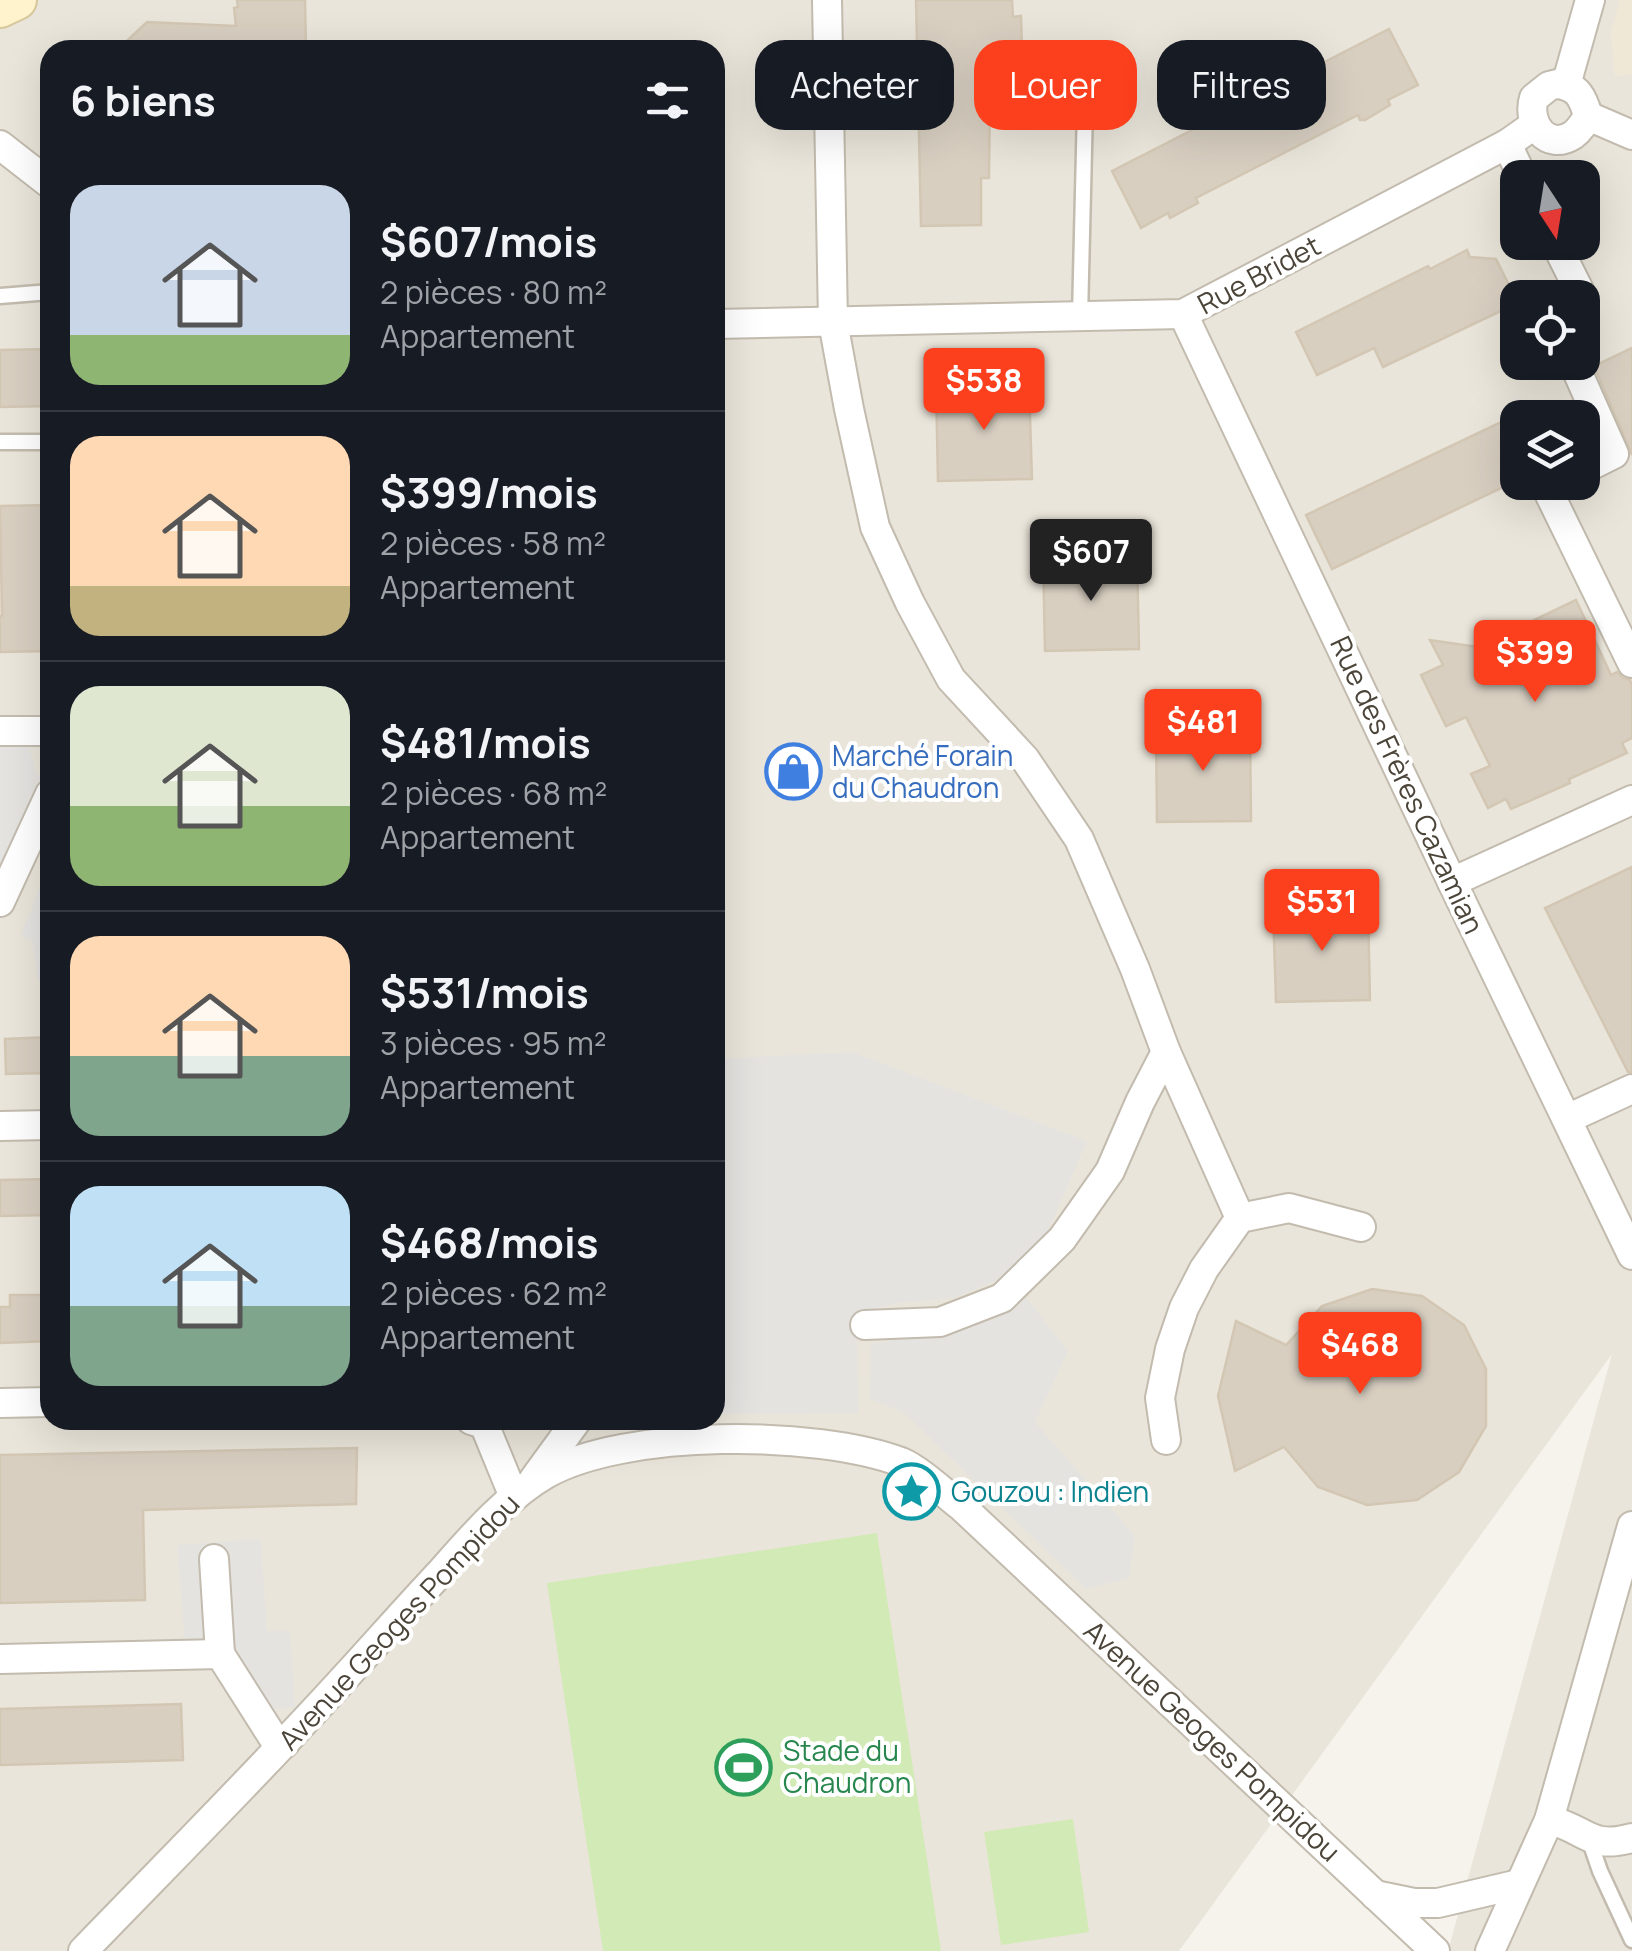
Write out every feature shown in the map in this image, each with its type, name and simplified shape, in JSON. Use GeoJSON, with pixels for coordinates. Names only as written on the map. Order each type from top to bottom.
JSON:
{"type":"FeatureCollection","features":[{"type":"Feature","properties":{"kind":"street"},"geometry":{"type":"LineString","coordinates":[[0,8],[17,0]]}},
{"type":"Feature","properties":{"kind":"street"},"geometry":{"type":"LineString","coordinates":[[828,0],[833,322],[875,526],[910,603],[951,678],[1026,759],[1079,839],[1166,1052],[1240,1218]]}},
{"type":"Feature","properties":{"kind":"street"},"geometry":{"type":"LineString","coordinates":[[1566,85],[1590,0]]}},
{"type":"Feature","properties":{"kind":"street"},"geometry":{"type":"LineString","coordinates":[[1588,116],[1581,128],[1567,138],[1548,138],[1534,125],[1531,116],[1534,98],[1548,86],[1566,85],[1580,95],[1588,116],[1632,135]]}},
{"type":"Feature","properties":{"kind":"street","name":"Rue Bridet"},"geometry":{"type":"LineString","coordinates":[[725,324],[1183,314],[1507,144],[1534,125]]}},
{"type":"Feature","properties":{"kind":"street"},"geometry":{"type":"LineString","coordinates":[[1507,144],[1515,160]]}},
{"type":"Feature","properties":{"kind":"street"},"geometry":{"type":"LineString","coordinates":[[0,145],[40,176]]}},
{"type":"Feature","properties":{"kind":"street","name":"Rue des Frères Cazamian"},"geometry":{"type":"LineString","coordinates":[[1183,314],[1632,1256]]}},
{"type":"Feature","properties":{"kind":"street"},"geometry":{"type":"LineString","coordinates":[[1600,423],[1614,454],[1600,461]]}},
{"type":"Feature","properties":{"kind":"street"},"geometry":{"type":"LineString","coordinates":[[1552,500],[1632,663]]}},
{"type":"Feature","properties":{"kind":"street"},"geometry":{"type":"LineString","coordinates":[[0,731],[40,731]]}},
{"type":"Feature","properties":{"kind":"street"},"geometry":{"type":"LineString","coordinates":[[1452,882],[1632,800]]}},
{"type":"Feature","properties":{"kind":"street"},"geometry":{"type":"LineString","coordinates":[[0,902],[40,816]]}},
{"type":"Feature","properties":{"kind":"street"},"geometry":{"type":"LineString","coordinates":[[864,1325],[940,1322],[1002,1298],[1062,1239],[1110,1171],[1166,1052]]}},
{"type":"Feature","properties":{"kind":"street"},"geometry":{"type":"LineString","coordinates":[[1567,1119],[1632,1089]]}},
{"type":"Feature","properties":{"kind":"street"},"geometry":{"type":"LineString","coordinates":[[0,1126],[40,1125]]}},
{"type":"Feature","properties":{"kind":"street"},"geometry":{"type":"LineString","coordinates":[[1166,1440],[1160,1398],[1170,1349],[1184,1308],[1204,1269],[1240,1218],[1289,1208],[1361,1227]]}},
{"type":"Feature","properties":{"kind":"street"},"geometry":{"type":"LineString","coordinates":[[0,1404],[40,1402]]}},
{"type":"Feature","properties":{"kind":"street"},"geometry":{"type":"LineString","coordinates":[[487,1430],[522,1491],[569,1430]]}},
{"type":"Feature","properties":{"kind":"street","name":"Avenue Geoges Pompidou"},"geometry":{"type":"LineString","coordinates":[[82,1951],[285,1743],[467,1542],[522,1491],[548,1472],[657,1431],[849,1448],[905,1463],[962,1507],[1435,1951]]}},
{"type":"Feature","properties":{"kind":"street"},"geometry":{"type":"LineString","coordinates":[[1490,1951],[1502,1938],[1519,1884],[1549,1820],[1632,1526]]}},
{"type":"Feature","properties":{"kind":"street"},"geometry":{"type":"LineString","coordinates":[[214,1559],[220,1654],[274,1739],[285,1743]]}},
{"type":"Feature","properties":{"kind":"street"},"geometry":{"type":"LineString","coordinates":[[0,1659],[220,1654]]}},
{"type":"Feature","properties":{"kind":"street"},"geometry":{"type":"LineString","coordinates":[[1549,1820],[1610,1844],[1632,1838]]}},
{"type":"Feature","properties":{"kind":"street"},"geometry":{"type":"LineString","coordinates":[[1375,1895],[1438,1902],[1519,1884]]}},
{"type":"Feature","properties":{"kind":"lane"},"geometry":{"type":"LineString","coordinates":[[1080,318],[1084,130]]}},
{"type":"Feature","properties":{"kind":"lane"},"geometry":{"type":"LineString","coordinates":[[0,296],[40,293]]}},
{"type":"Feature","properties":{"kind":"lane"},"geometry":{"type":"LineString","coordinates":[[0,442],[40,442]]}},
{"type":"Feature","properties":{"kind":"lane"},"geometry":{"type":"LineString","coordinates":[[1589,1838],[1632,1940]]}},
{"type":"Feature","properties":{"kind":"shaded area"},"geometry":{"type":"Polygon","coordinates":[[[0,0],[1632,0],[1632,1951],[1448,1951],[1612,1354],[1179,1951],[0,1951],[0,0]]]}},
{"type":"Feature","properties":{"kind":"shaded area"},"geometry":{"type":"Polygon","coordinates":[[[1620,0],[1632,0],[1632,74],[1615,76],[1611,33],[1620,0]]]}},
{"type":"Feature","properties":{"kind":"shaded area"},"geometry":{"type":"Polygon","coordinates":[[[0,739],[28,739],[40,775],[40,795],[0,872],[0,739]]]}},
{"type":"Feature","properties":{"kind":"shaded area"},"geometry":{"type":"Polygon","coordinates":[[[40,887],[40,981],[32,941],[21,935],[40,887]]]}},
{"type":"Feature","properties":{"kind":"shaded area"},"geometry":{"type":"Polygon","coordinates":[[[852,1052],[1087,1141],[1049,1229],[1002,1278],[954,1298],[898,1303],[857,1313],[858,1413],[725,1414],[725,1058],[852,1052]]]}},
{"type":"Feature","properties":{"kind":"shaded area"},"geometry":{"type":"Polygon","coordinates":[[[1021,1291],[1068,1351],[1035,1422],[1135,1536],[1129,1578],[1086,1589],[903,1412],[870,1399],[871,1344],[944,1336],[981,1323],[1021,1291]]]}},
{"type":"Feature","properties":{"kind":"shaded area"},"geometry":{"type":"Polygon","coordinates":[[[261,1539],[267,1631],[290,1631],[295,1707],[238,1711],[233,1641],[185,1644],[177,1545],[261,1539]]]}},
{"type":"Feature","properties":{"kind":"green space","name":"Stade du Chaudron"},"geometry":{"type":"Polygon","coordinates":[[[877,1533],[941,1951],[603,1951],[547,1583],[877,1533]]]}},
{"type":"Feature","properties":{"kind":"green space"},"geometry":{"type":"Polygon","coordinates":[[[1073,1819],[1089,1932],[1001,1945],[984,1832],[1073,1819]]]}},
{"type":"Feature","properties":{"kind":"building"},"geometry":{"type":"Polygon","coordinates":[[[237,0],[305,0],[306,40],[128,40],[147,22],[236,26],[234,8],[238,7],[237,0]]]}},
{"type":"Feature","properties":{"kind":"building"},"geometry":{"type":"Polygon","coordinates":[[[916,0],[1012,0],[1013,17],[1021,16],[1022,40],[974,40],[974,130],[990,130],[989,178],[981,178],[981,225],[921,226],[919,130],[954,130],[954,40],[917,40],[916,0]]]}},
{"type":"Feature","properties":{"kind":"building"},"geometry":{"type":"Polygon","coordinates":[[[1389,29],[1418,85],[1388,100],[1390,105],[1365,120],[1358,115],[1196,198],[1198,203],[1170,218],[1168,213],[1141,228],[1112,171],[1192,130],[1326,130],[1326,61],[1389,29]]]}},
{"type":"Feature","properties":{"kind":"building"},"geometry":{"type":"Polygon","coordinates":[[[1467,250],[1470,257],[1496,259],[1506,280],[1500,280],[1500,312],[1383,367],[1374,348],[1317,375],[1296,332],[1428,266],[1430,269],[1467,250]]]}},
{"type":"Feature","properties":{"kind":"building"},"geometry":{"type":"Polygon","coordinates":[[[1632,348],[1632,455],[1600,380],[1600,363],[1632,348]]]}},
{"type":"Feature","properties":{"kind":"building"},"geometry":{"type":"Polygon","coordinates":[[[40,349],[40,406],[0,407],[0,350],[40,349]]]}},
{"type":"Feature","properties":{"kind":"building"},"geometry":{"type":"Polygon","coordinates":[[[1029,384],[1032,479],[938,481],[936,387],[1029,384]]]}},
{"type":"Feature","properties":{"kind":"building"},"geometry":{"type":"Polygon","coordinates":[[[1500,423],[1500,489],[1332,569],[1306,515],[1500,423]]]}},
{"type":"Feature","properties":{"kind":"building"},"geometry":{"type":"Polygon","coordinates":[[[40,505],[40,651],[0,652],[0,506],[40,505]]]}},
{"type":"Feature","properties":{"kind":"building"},"geometry":{"type":"Polygon","coordinates":[[[1137,556],[1139,649],[1045,651],[1043,558],[1137,556]]]}},
{"type":"Feature","properties":{"kind":"building"},"geometry":{"type":"Polygon","coordinates":[[[1576,600],[1611,675],[1617,672],[1632,685],[1632,738],[1622,743],[1627,753],[1511,809],[1506,799],[1488,808],[1471,774],[1490,766],[1466,717],[1446,726],[1421,675],[1443,665],[1430,640],[1478,647],[1576,600]]]}},
{"type":"Feature","properties":{"kind":"building"},"geometry":{"type":"Polygon","coordinates":[[[1250,727],[1251,821],[1157,822],[1156,728],[1250,727]]]}},
{"type":"Feature","properties":{"kind":"building"},"geometry":{"type":"Polygon","coordinates":[[[1632,867],[1632,1072],[1628,1072],[1545,908],[1632,867]]]}},
{"type":"Feature","properties":{"kind":"building"},"geometry":{"type":"Polygon","coordinates":[[[1368,906],[1370,1000],[1276,1002],[1273,908],[1368,906]]]}},
{"type":"Feature","properties":{"kind":"building"},"geometry":{"type":"Polygon","coordinates":[[[40,1037],[40,1073],[6,1074],[5,1039],[40,1037]]]}},
{"type":"Feature","properties":{"kind":"building"},"geometry":{"type":"Polygon","coordinates":[[[40,1179],[40,1215],[0,1216],[0,1180],[40,1179]]]}},
{"type":"Feature","properties":{"kind":"building"},"geometry":{"type":"Polygon","coordinates":[[[1372,1289],[1422,1296],[1464,1325],[1486,1369],[1486,1426],[1459,1472],[1417,1500],[1367,1505],[1318,1487],[1284,1447],[1235,1471],[1218,1396],[1236,1321],[1286,1345],[1322,1306],[1372,1289]]]}},
{"type":"Feature","properties":{"kind":"building"},"geometry":{"type":"Polygon","coordinates":[[[10,1295],[40,1295],[40,1341],[0,1343],[0,1307],[10,1307],[10,1295]]]}},
{"type":"Feature","properties":{"kind":"building"},"geometry":{"type":"Polygon","coordinates":[[[357,1448],[356,1504],[143,1510],[145,1600],[0,1603],[0,1455],[357,1448]]]}},
{"type":"Feature","properties":{"kind":"building"},"geometry":{"type":"Polygon","coordinates":[[[181,1704],[183,1760],[0,1765],[0,1709],[181,1704]]]}},
{"type":"Feature","properties":{"kind":"place","name":"Marché Forain du Chaudron"},"geometry":{"type":"Point","coordinates":[793,772]}},
{"type":"Feature","properties":{"kind":"place","name":"Gouzou : Indien"},"geometry":{"type":"Point","coordinates":[912,1492]}},
{"type":"Feature","properties":{"kind":"place","name":"Stade du Chaudron"},"geometry":{"type":"Point","coordinates":[744,1767]}}]}
